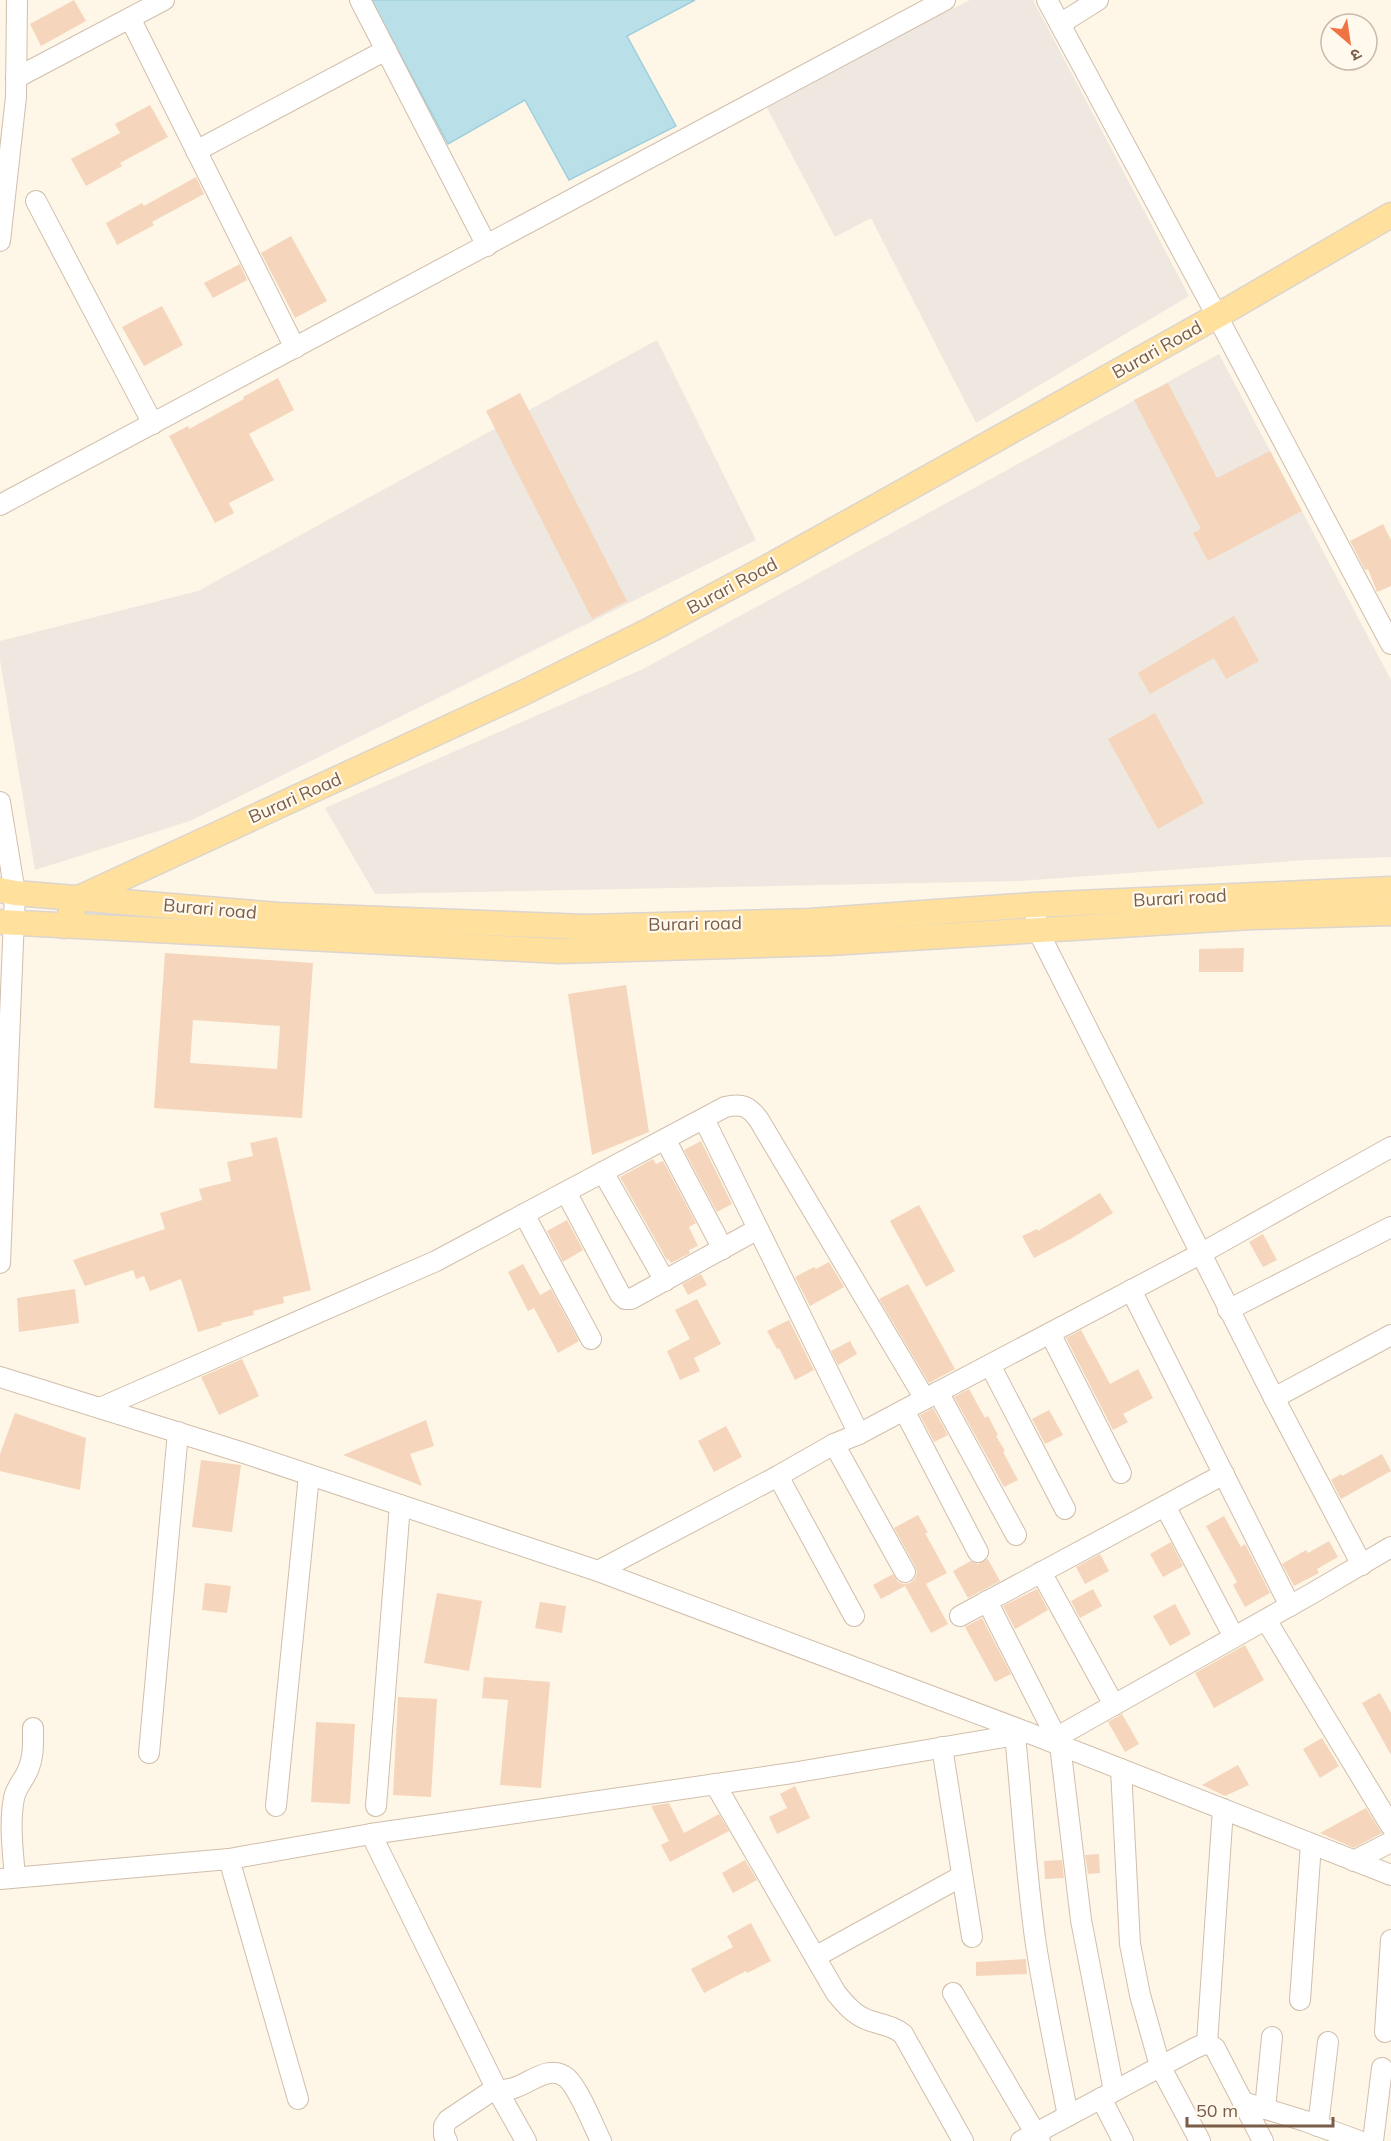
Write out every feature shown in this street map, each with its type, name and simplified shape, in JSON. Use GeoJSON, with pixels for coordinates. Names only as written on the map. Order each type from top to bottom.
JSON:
{"type":"FeatureCollection","features":[{"type":"Feature","properties":{"kind":"main road","name":"Burari Road"},"geometry":{"type":"LineString","coordinates":[[79,898],[440,732],[652,629],[777,562],[1217,316],[1391,215]]}},
{"type":"Feature","properties":{"kind":"main road","name":"Burari road"},"geometry":{"type":"LineString","coordinates":[[7,892],[278,915],[586,927],[810,921],[1034,905],[1391,889]]}},
{"type":"Feature","properties":{"kind":"main road"},"geometry":{"type":"LineString","coordinates":[[64,926],[79,898]]}},
{"type":"Feature","properties":{"kind":"main road","name":"Burari road"},"geometry":{"type":"LineString","coordinates":[[7,923],[559,951],[829,943],[1252,917],[1391,913]]}},
{"type":"Feature","properties":{"kind":"street"},"geometry":{"type":"LineString","coordinates":[[0,241],[16,78],[17,0]]}},
{"type":"Feature","properties":{"kind":"street"},"geometry":{"type":"LineString","coordinates":[[16,78],[164,0]]}},
{"type":"Feature","properties":{"kind":"street"},"geometry":{"type":"LineString","coordinates":[[360,0],[487,246]]}},
{"type":"Feature","properties":{"kind":"street"},"geometry":{"type":"LineString","coordinates":[[0,505],[945,0]]}},
{"type":"Feature","properties":{"kind":"street"},"geometry":{"type":"LineString","coordinates":[[1047,0],[1391,645]]}},
{"type":"Feature","properties":{"kind":"street"},"geometry":{"type":"LineString","coordinates":[[1060,24],[1098,0]]}},
{"type":"Feature","properties":{"kind":"street"},"geometry":{"type":"LineString","coordinates":[[130,18],[295,348]]}},
{"type":"Feature","properties":{"kind":"street"},"geometry":{"type":"LineString","coordinates":[[196,151],[386,50]]}},
{"type":"Feature","properties":{"kind":"street"},"geometry":{"type":"LineString","coordinates":[[36,201],[153,424]]}},
{"type":"Feature","properties":{"kind":"street"},"geometry":{"type":"LineString","coordinates":[[0,802],[7,892],[0,1263]]}},
{"type":"Feature","properties":{"kind":"street"},"geometry":{"type":"LineString","coordinates":[[1034,905],[1038,931],[1228,1310],[1362,1564]]}},
{"type":"Feature","properties":{"kind":"street"},"geometry":{"type":"LineString","coordinates":[[99,1408],[436,1261],[725,1107],[744,1105],[752,1110],[1016,1535]]}},
{"type":"Feature","properties":{"kind":"street"},"geometry":{"type":"LineString","coordinates":[[704,1119],[859,1434]]}},
{"type":"Feature","properties":{"kind":"street"},"geometry":{"type":"LineString","coordinates":[[665,1139],[723,1249]]}},
{"type":"Feature","properties":{"kind":"street"},"geometry":{"type":"LineString","coordinates":[[598,1571],[834,1444],[859,1434],[1200,1254],[1391,1147]]}},
{"type":"Feature","properties":{"kind":"street"},"geometry":{"type":"LineString","coordinates":[[603,1172],[665,1281]]}},
{"type":"Feature","properties":{"kind":"street"},"geometry":{"type":"LineString","coordinates":[[566,1192],[620,1294],[625,1299],[631,1299],[758,1229]]}},
{"type":"Feature","properties":{"kind":"street"},"geometry":{"type":"LineString","coordinates":[[524,1214],[591,1339]]}},
{"type":"Feature","properties":{"kind":"street"},"geometry":{"type":"LineString","coordinates":[[1228,1310],[1391,1227]]}},
{"type":"Feature","properties":{"kind":"street"},"geometry":{"type":"LineString","coordinates":[[1131,1290],[1290,1606]]}},
{"type":"Feature","properties":{"kind":"street"},"geometry":{"type":"LineString","coordinates":[[1050,1333],[1121,1473]]}},
{"type":"Feature","properties":{"kind":"street"},"geometry":{"type":"LineString","coordinates":[[1274,1398],[1391,1335]]}},
{"type":"Feature","properties":{"kind":"street"},"geometry":{"type":"LineString","coordinates":[[990,1365],[1065,1509]]}},
{"type":"Feature","properties":{"kind":"street"},"geometry":{"type":"LineString","coordinates":[[0,1377],[178,1432],[598,1571],[1022,1734],[1055,1741],[1391,1875]]}},
{"type":"Feature","properties":{"kind":"street"},"geometry":{"type":"LineString","coordinates":[[904,1410],[978,1552]]}},
{"type":"Feature","properties":{"kind":"street"},"geometry":{"type":"LineString","coordinates":[[148,1753],[178,1432]]}},
{"type":"Feature","properties":{"kind":"street"},"geometry":{"type":"LineString","coordinates":[[834,1444],[905,1572]]}},
{"type":"Feature","properties":{"kind":"street"},"geometry":{"type":"LineString","coordinates":[[960,1616],[1224,1474]]}},
{"type":"Feature","properties":{"kind":"street"},"geometry":{"type":"LineString","coordinates":[[276,1806],[309,1475]]}},
{"type":"Feature","properties":{"kind":"street"},"geometry":{"type":"LineString","coordinates":[[778,1476],[854,1616]]}},
{"type":"Feature","properties":{"kind":"street"},"geometry":{"type":"LineString","coordinates":[[376,1806],[400,1505]]}},
{"type":"Feature","properties":{"kind":"street"},"geometry":{"type":"LineString","coordinates":[[1164,1506],[1234,1637]]}},
{"type":"Feature","properties":{"kind":"street"},"geometry":{"type":"LineString","coordinates":[[1055,1741],[1114,1704],[1266,1620],[1391,1547]]}},
{"type":"Feature","properties":{"kind":"street"},"geometry":{"type":"LineString","coordinates":[[1041,1572],[1114,1704]]}},
{"type":"Feature","properties":{"kind":"street"},"geometry":{"type":"LineString","coordinates":[[987,1601],[1055,1741],[1108,2095],[1123,2141]]}},
{"type":"Feature","properties":{"kind":"street"},"geometry":{"type":"LineString","coordinates":[[1266,1620],[1391,1826]]}},
{"type":"Feature","properties":{"kind":"street"},"geometry":{"type":"LineString","coordinates":[[33,1728],[33,1754],[28,1772],[19,1784],[14,1798],[7,1878],[229,1859],[371,1834],[715,1784],[1022,1734]]}},
{"type":"Feature","properties":{"kind":"street"},"geometry":{"type":"LineString","coordinates":[[1022,1734],[1028,1881],[1043,1989],[1068,2116]]}},
{"type":"Feature","properties":{"kind":"street"},"geometry":{"type":"LineString","coordinates":[[942,1747],[972,1937]]}},
{"type":"Feature","properties":{"kind":"street"},"geometry":{"type":"LineString","coordinates":[[1121,1769],[1130,1944],[1140,1995],[1160,2066],[1200,2141]]}},
{"type":"Feature","properties":{"kind":"street"},"geometry":{"type":"LineString","coordinates":[[715,1784],[836,1993],[857,2015],[868,2021],[894,2027],[903,2034],[963,2141]]}},
{"type":"Feature","properties":{"kind":"street"},"geometry":{"type":"LineString","coordinates":[[1207,2043],[1223,1809]]}},
{"type":"Feature","properties":{"kind":"street"},"geometry":{"type":"LineString","coordinates":[[371,1834],[496,2088],[526,2141]]}},
{"type":"Feature","properties":{"kind":"street"},"geometry":{"type":"LineString","coordinates":[[1354,1861],[1391,1842]]}},
{"type":"Feature","properties":{"kind":"street"},"geometry":{"type":"LineString","coordinates":[[1300,2000],[1311,1844]]}},
{"type":"Feature","properties":{"kind":"street"},"geometry":{"type":"LineString","coordinates":[[229,1859],[298,2099]]}},
{"type":"Feature","properties":{"kind":"street"},"geometry":{"type":"LineString","coordinates":[[815,1957],[962,1876]]}},
{"type":"Feature","properties":{"kind":"street"},"geometry":{"type":"LineString","coordinates":[[1384,2032],[1391,1940]]}},
{"type":"Feature","properties":{"kind":"street"},"geometry":{"type":"LineString","coordinates":[[953,1993],[1032,2138],[1160,2066],[1207,2043]]}},
{"type":"Feature","properties":{"kind":"street"},"geometry":{"type":"LineString","coordinates":[[1266,2109],[1272,2037]]}},
{"type":"Feature","properties":{"kind":"street"},"geometry":{"type":"LineString","coordinates":[[1314,2129],[1328,2042]]}},
{"type":"Feature","properties":{"kind":"street"},"geometry":{"type":"LineString","coordinates":[[1207,2043],[1215,2048],[1263,2141]]}},
{"type":"Feature","properties":{"kind":"street"},"geometry":{"type":"LineString","coordinates":[[1373,2141],[1382,2068]]}},
{"type":"Feature","properties":{"kind":"street"},"geometry":{"type":"LineString","coordinates":[[496,2088],[504,2092],[514,2089],[545,2073],[558,2073],[566,2077],[573,2085],[601,2141]]}},
{"type":"Feature","properties":{"kind":"street"},"geometry":{"type":"LineString","coordinates":[[447,2141],[444,2126],[448,2120],[496,2088]]}},
{"type":"Feature","properties":{"kind":"street"},"geometry":{"type":"LineString","coordinates":[[1243,2102],[1314,2129],[1359,2141]]}},
{"type":"Feature","properties":{"kind":"shaded area"},"geometry":{"type":"Polygon","coordinates":[[[970,0],[1033,0],[1189,296],[976,423],[871,218],[835,237],[765,104],[970,0]]]}},
{"type":"Feature","properties":{"kind":"shaded area"},"geometry":{"type":"Polygon","coordinates":[[[657,340],[756,540],[190,821],[35,870],[0,660],[0,641],[198,591],[657,340]]]}},
{"type":"Feature","properties":{"kind":"shaded area"},"geometry":{"type":"Polygon","coordinates":[[[1219,354],[1391,680],[1391,857],[1307,860],[1020,881],[375,894],[325,808],[643,669],[1219,354]]]}},
{"type":"Feature","properties":{"kind":"water"},"geometry":{"type":"Polygon","coordinates":[[[371,0],[695,0],[627,36],[676,126],[569,180],[525,100],[448,144],[371,0]]]}},
{"type":"Feature","properties":{"kind":"building"},"geometry":{"type":"Polygon","coordinates":[[[74,0],[86,21],[41,46],[30,24],[74,0]]]}},
{"type":"Feature","properties":{"kind":"building"},"geometry":{"type":"Polygon","coordinates":[[[150,105],[168,137],[120,163],[122,166],[86,186],[71,159],[120,133],[115,124],[150,105]]]}},
{"type":"Feature","properties":{"kind":"building"},"geometry":{"type":"Polygon","coordinates":[[[196,177],[204,194],[152,222],[154,225],[117,245],[106,223],[142,203],[144,206],[196,177]]]}},
{"type":"Feature","properties":{"kind":"building"},"geometry":{"type":"Polygon","coordinates":[[[291,236],[327,301],[295,318],[261,253],[291,236]]]}},
{"type":"Feature","properties":{"kind":"building"},"geometry":{"type":"Polygon","coordinates":[[[240,264],[247,280],[213,298],[204,283],[240,264]]]}},
{"type":"Feature","properties":{"kind":"building"},"geometry":{"type":"Polygon","coordinates":[[[162,306],[183,345],[144,366],[122,327],[162,306]]]}},
{"type":"Feature","properties":{"kind":"building"},"geometry":{"type":"Polygon","coordinates":[[[278,378],[294,410],[249,434],[274,480],[229,503],[234,513],[215,523],[169,436],[188,426],[189,429],[278,378]]]}},
{"type":"Feature","properties":{"kind":"building"},"geometry":{"type":"Polygon","coordinates":[[[1168,383],[1217,478],[1270,451],[1302,511],[1208,561],[1193,533],[1201,529],[1134,400],[1168,383]]]}},
{"type":"Feature","properties":{"kind":"building"},"geometry":{"type":"Polygon","coordinates":[[[520,393],[627,601],[592,619],[486,411],[520,393]]]}},
{"type":"Feature","properties":{"kind":"building"},"geometry":{"type":"Polygon","coordinates":[[[1383,524],[1391,540],[1391,586],[1377,592],[1368,569],[1365,570],[1350,541],[1383,524]]]}},
{"type":"Feature","properties":{"kind":"building"},"geometry":{"type":"Polygon","coordinates":[[[1234,616],[1259,661],[1226,679],[1214,658],[1150,694],[1138,673],[1234,616]]]}},
{"type":"Feature","properties":{"kind":"building"},"geometry":{"type":"Polygon","coordinates":[[[1155,713],[1204,803],[1158,829],[1108,739],[1155,713]]]}},
{"type":"Feature","properties":{"kind":"building"},"geometry":{"type":"Polygon","coordinates":[[[1244,948],[1243,972],[1199,972],[1199,949],[1244,948]]]}},
{"type":"Feature","properties":{"kind":"building"},"geometry":{"type":"Polygon","coordinates":[[[165,953],[313,963],[302,1118],[154,1108],[165,953]],[[193,1020],[190,1063],[277,1069],[280,1026],[193,1020]]]}},
{"type":"Feature","properties":{"kind":"building"},"geometry":{"type":"Polygon","coordinates":[[[626,985],[649,1132],[592,1155],[568,994],[626,985]]]}},
{"type":"Feature","properties":{"kind":"building"},"geometry":{"type":"Polygon","coordinates":[[[277,1137],[311,1290],[283,1297],[284,1303],[253,1311],[254,1315],[221,1323],[222,1325],[198,1332],[181,1279],[150,1291],[144,1276],[136,1279],[133,1270],[85,1286],[73,1260],[165,1229],[160,1213],[202,1200],[199,1189],[231,1181],[227,1162],[253,1156],[250,1143],[277,1137]]]}},
{"type":"Feature","properties":{"kind":"building"},"geometry":{"type":"Polygon","coordinates":[[[701,1141],[732,1204],[717,1212],[684,1150],[701,1141]]]}},
{"type":"Feature","properties":{"kind":"building"},"geometry":{"type":"Polygon","coordinates":[[[653,1159],[656,1164],[663,1161],[696,1223],[689,1227],[698,1246],[671,1263],[667,1260],[620,1177],[653,1159]]]}},
{"type":"Feature","properties":{"kind":"building"},"geometry":{"type":"Polygon","coordinates":[[[1100,1193],[1113,1213],[1034,1258],[1022,1236],[1037,1229],[1038,1231],[1100,1193]]]}},
{"type":"Feature","properties":{"kind":"building"},"geometry":{"type":"Polygon","coordinates":[[[919,1205],[955,1271],[926,1287],[890,1221],[919,1205]]]}},
{"type":"Feature","properties":{"kind":"building"},"geometry":{"type":"Polygon","coordinates":[[[567,1220],[583,1250],[563,1262],[547,1231],[567,1220]]]}},
{"type":"Feature","properties":{"kind":"building"},"geometry":{"type":"Polygon","coordinates":[[[1263,1234],[1277,1260],[1263,1267],[1249,1242],[1263,1234]]]}},
{"type":"Feature","properties":{"kind":"building"},"geometry":{"type":"Polygon","coordinates":[[[829,1262],[844,1287],[810,1306],[795,1277],[829,1262]]]}},
{"type":"Feature","properties":{"kind":"building"},"geometry":{"type":"Polygon","coordinates":[[[523,1264],[540,1295],[551,1289],[579,1341],[558,1353],[534,1308],[528,1311],[508,1272],[523,1264]]]}},
{"type":"Feature","properties":{"kind":"building"},"geometry":{"type":"Polygon","coordinates":[[[701,1274],[707,1285],[688,1295],[682,1284],[701,1274]]]}},
{"type":"Feature","properties":{"kind":"building"},"geometry":{"type":"Polygon","coordinates":[[[908,1284],[955,1369],[929,1383],[879,1299],[908,1284]]]}},
{"type":"Feature","properties":{"kind":"building"},"geometry":{"type":"Polygon","coordinates":[[[75,1289],[79,1323],[19,1332],[17,1298],[75,1289]]]}},
{"type":"Feature","properties":{"kind":"building"},"geometry":{"type":"Polygon","coordinates":[[[697,1299],[721,1344],[694,1358],[700,1371],[680,1380],[667,1351],[690,1339],[675,1310],[697,1299]]]}},
{"type":"Feature","properties":{"kind":"building"},"geometry":{"type":"Polygon","coordinates":[[[789,1320],[814,1370],[795,1380],[779,1348],[777,1349],[767,1331],[789,1320]]]}},
{"type":"Feature","properties":{"kind":"building"},"geometry":{"type":"Polygon","coordinates":[[[1081,1330],[1110,1384],[1138,1369],[1153,1398],[1123,1414],[1128,1422],[1113,1430],[1066,1338],[1081,1330]]]}},
{"type":"Feature","properties":{"kind":"building"},"geometry":{"type":"Polygon","coordinates":[[[850,1341],[857,1354],[838,1365],[831,1351],[850,1341]]]}},
{"type":"Feature","properties":{"kind":"building"},"geometry":{"type":"Polygon","coordinates":[[[242,1359],[259,1396],[219,1415],[201,1377],[242,1359]]]}},
{"type":"Feature","properties":{"kind":"building"},"geometry":{"type":"Polygon","coordinates":[[[969,1389],[985,1418],[988,1416],[1018,1480],[1004,1487],[954,1397],[969,1389]]]}},
{"type":"Feature","properties":{"kind":"building"},"geometry":{"type":"Polygon","coordinates":[[[933,1408],[948,1435],[934,1442],[920,1415],[933,1408]]]}},
{"type":"Feature","properties":{"kind":"building"},"geometry":{"type":"Polygon","coordinates":[[[1049,1410],[1063,1435],[1045,1444],[1032,1419],[1049,1410]]]}},
{"type":"Feature","properties":{"kind":"building"},"geometry":{"type":"Polygon","coordinates":[[[15,1413],[86,1438],[80,1490],[0,1471],[0,1454],[15,1413]]]}},
{"type":"Feature","properties":{"kind":"building"},"geometry":{"type":"Polygon","coordinates":[[[426,1420],[434,1446],[410,1454],[422,1486],[343,1455],[426,1420]]]}},
{"type":"Feature","properties":{"kind":"building"},"geometry":{"type":"Polygon","coordinates":[[[726,1426],[742,1457],[714,1472],[698,1441],[726,1426]]]}},
{"type":"Feature","properties":{"kind":"building"},"geometry":{"type":"Polygon","coordinates":[[[1382,1454],[1391,1471],[1341,1499],[1331,1480],[1382,1454]]]}},
{"type":"Feature","properties":{"kind":"building"},"geometry":{"type":"Polygon","coordinates":[[[201,1460],[241,1465],[232,1532],[192,1527],[201,1460]]]}},
{"type":"Feature","properties":{"kind":"building"},"geometry":{"type":"Polygon","coordinates":[[[918,1515],[947,1573],[926,1584],[948,1624],[931,1633],[905,1586],[881,1599],[873,1585],[893,1574],[898,1582],[904,1584],[915,1579],[917,1573],[915,1566],[894,1528],[918,1515]]]}},
{"type":"Feature","properties":{"kind":"building"},"geometry":{"type":"Polygon","coordinates":[[[1224,1516],[1241,1547],[1245,1544],[1270,1593],[1245,1607],[1233,1585],[1237,1582],[1206,1526],[1224,1516]]]}},
{"type":"Feature","properties":{"kind":"building"},"geometry":{"type":"Polygon","coordinates":[[[1329,1541],[1338,1557],[1317,1569],[1319,1573],[1294,1586],[1282,1564],[1306,1550],[1308,1553],[1329,1541]]]}},
{"type":"Feature","properties":{"kind":"building"},"geometry":{"type":"Polygon","coordinates":[[[1171,1542],[1183,1566],[1163,1577],[1150,1554],[1171,1542]]]}},
{"type":"Feature","properties":{"kind":"building"},"geometry":{"type":"Polygon","coordinates":[[[1100,1554],[1109,1571],[1085,1584],[1076,1567],[1100,1554]]]}},
{"type":"Feature","properties":{"kind":"building"},"geometry":{"type":"Polygon","coordinates":[[[988,1559],[1000,1581],[968,1598],[953,1571],[971,1561],[978,1564],[988,1559]]]}},
{"type":"Feature","properties":{"kind":"building"},"geometry":{"type":"Polygon","coordinates":[[[205,1583],[231,1586],[227,1613],[202,1610],[205,1583]]]}},
{"type":"Feature","properties":{"kind":"building"},"geometry":{"type":"Polygon","coordinates":[[[1037,1589],[1048,1610],[1015,1629],[1003,1606],[1037,1589]]]}},
{"type":"Feature","properties":{"kind":"building"},"geometry":{"type":"Polygon","coordinates":[[[1093,1589],[1102,1606],[1080,1618],[1071,1601],[1093,1589]]]}},
{"type":"Feature","properties":{"kind":"building"},"geometry":{"type":"Polygon","coordinates":[[[437,1593],[482,1601],[469,1671],[424,1663],[437,1593]]]}},
{"type":"Feature","properties":{"kind":"building"},"geometry":{"type":"Polygon","coordinates":[[[540,1602],[566,1606],[562,1633],[535,1628],[540,1602]]]}},
{"type":"Feature","properties":{"kind":"building"},"geometry":{"type":"Polygon","coordinates":[[[1175,1604],[1191,1634],[1170,1646],[1153,1616],[1175,1604]]]}},
{"type":"Feature","properties":{"kind":"building"},"geometry":{"type":"Polygon","coordinates":[[[982,1618],[1011,1674],[995,1682],[965,1627],[982,1618]]]}},
{"type":"Feature","properties":{"kind":"building"},"geometry":{"type":"Polygon","coordinates":[[[1245,1645],[1264,1680],[1214,1708],[1195,1673],[1245,1645]]]}},
{"type":"Feature","properties":{"kind":"building"},"geometry":{"type":"Polygon","coordinates":[[[484,1677],[550,1682],[541,1788],[500,1785],[508,1700],[482,1698],[484,1677]]]}},
{"type":"Feature","properties":{"kind":"building"},"geometry":{"type":"Polygon","coordinates":[[[1380,1693],[1391,1713],[1391,1755],[1362,1703],[1380,1693]]]}},
{"type":"Feature","properties":{"kind":"building"},"geometry":{"type":"Polygon","coordinates":[[[398,1697],[437,1699],[431,1797],[393,1795],[398,1697]]]}},
{"type":"Feature","properties":{"kind":"building"},"geometry":{"type":"Polygon","coordinates":[[[1122,1714],[1139,1744],[1125,1752],[1108,1722],[1122,1714]]]}},
{"type":"Feature","properties":{"kind":"building"},"geometry":{"type":"Polygon","coordinates":[[[316,1722],[355,1724],[350,1804],[311,1802],[316,1722]]]}},
{"type":"Feature","properties":{"kind":"building"},"geometry":{"type":"Polygon","coordinates":[[[1322,1738],[1339,1766],[1320,1778],[1303,1749],[1322,1738]]]}},
{"type":"Feature","properties":{"kind":"building"},"geometry":{"type":"Polygon","coordinates":[[[1238,1765],[1249,1785],[1225,1796],[1202,1785],[1238,1765]]]}},
{"type":"Feature","properties":{"kind":"building"},"geometry":{"type":"Polygon","coordinates":[[[795,1786],[810,1818],[777,1834],[769,1817],[787,1808],[780,1794],[795,1786]]]}},
{"type":"Feature","properties":{"kind":"building"},"geometry":{"type":"Polygon","coordinates":[[[669,1803],[684,1833],[719,1814],[729,1831],[670,1862],[661,1845],[669,1841],[651,1806],[669,1803]]]}},
{"type":"Feature","properties":{"kind":"building"},"geometry":{"type":"Polygon","coordinates":[[[1366,1808],[1382,1833],[1354,1848],[1320,1833],[1366,1808]]]}},
{"type":"Feature","properties":{"kind":"building"},"geometry":{"type":"Polygon","coordinates":[[[1099,1854],[1100,1873],[1088,1874],[1085,1855],[1099,1854]]]}},
{"type":"Feature","properties":{"kind":"building"},"geometry":{"type":"Polygon","coordinates":[[[745,1860],[757,1880],[733,1893],[722,1873],[745,1860]]]}},
{"type":"Feature","properties":{"kind":"building"},"geometry":{"type":"Polygon","coordinates":[[[1062,1860],[1064,1878],[1045,1879],[1044,1861],[1062,1860]]]}},
{"type":"Feature","properties":{"kind":"building"},"geometry":{"type":"Polygon","coordinates":[[[751,1923],[771,1961],[704,1993],[691,1969],[733,1947],[727,1936],[751,1923]]]}},
{"type":"Feature","properties":{"kind":"building"},"geometry":{"type":"Polygon","coordinates":[[[1026,1959],[1027,1974],[976,1976],[976,1962],[1026,1959]]]}}]}
